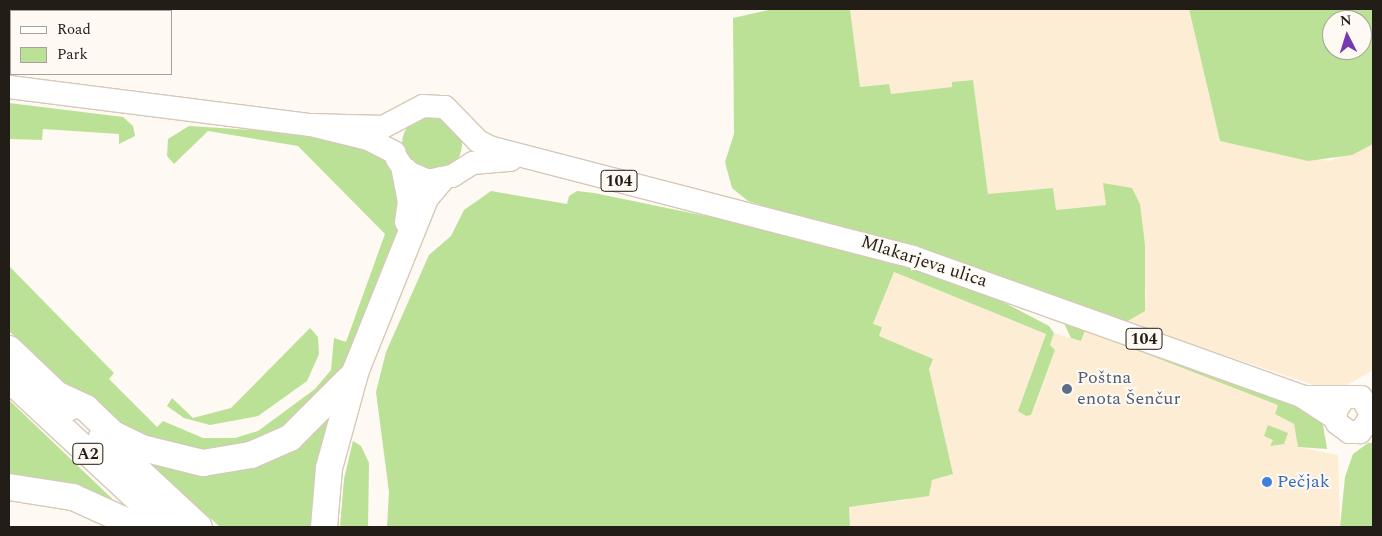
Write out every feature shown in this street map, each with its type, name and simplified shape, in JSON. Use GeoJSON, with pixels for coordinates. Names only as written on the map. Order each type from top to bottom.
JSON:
{"type":"FeatureCollection","features":[{"type":"Feature","properties":{"kind":"highway"},"geometry":{"type":"LineString","coordinates":[[400,162],[411,201],[404,248]]}},
{"type":"Feature","properties":{"kind":"highway"},"geometry":{"type":"LineString","coordinates":[[324,527],[328,468],[356,370],[425,198],[451,174]]}},
{"type":"Feature","properties":{"kind":"highway","name":"A2"},"geometry":{"type":"LineString","coordinates":[[9,349],[200,527]]}},
{"type":"Feature","properties":{"kind":"highway"},"geometry":{"type":"LineString","coordinates":[[58,396],[86,408],[113,434],[142,448],[203,463],[251,455],[290,438],[330,403],[356,370]]}},
{"type":"Feature","properties":{"kind":"highway","name":"A2"},"geometry":{"type":"LineString","coordinates":[[9,379],[168,527]]}},
{"type":"Feature","properties":{"kind":"highway"},"geometry":{"type":"LineString","coordinates":[[9,487],[73,497],[139,527]]}},
{"type":"Feature","properties":{"kind":"main road","name":"104"},"geometry":{"type":"LineString","coordinates":[[9,87],[310,125],[368,139],[422,180],[451,174],[482,160],[537,162]]}},
{"type":"Feature","properties":{"kind":"main road","name":"104"},"geometry":{"type":"LineString","coordinates":[[310,125],[383,126],[434,105],[455,113],[468,130],[492,148],[537,162]]}},
{"type":"Feature","properties":{"kind":"main road"},"geometry":{"type":"LineString","coordinates":[[400,162],[394,140],[404,117]]}},
{"type":"Feature","properties":{"kind":"main road"},"geometry":{"type":"LineString","coordinates":[[451,174],[470,144],[468,130]]}},
{"type":"Feature","properties":{"kind":"main road","name":"Mlakarjeva ulica"},"geometry":{"type":"LineString","coordinates":[[537,162],[906,255],[1301,396],[1340,408]]}},
{"type":"Feature","properties":{"kind":"main road","name":"104"},"geometry":{"type":"LineString","coordinates":[[1362,397],[1371,423],[1349,432],[1340,408],[1362,397]]}},
{"type":"Feature","properties":{"kind":"shaded area"},"geometry":{"type":"Polygon","coordinates":[[[850,9],[1189,9],[1220,141],[1329,161],[1373,144],[1373,370],[1335,392],[1126,322],[1146,297],[1140,204],[1104,183],[1106,205],[1056,210],[1053,188],[988,195],[973,80],[952,82],[953,87],[890,94],[888,84],[860,87],[850,9]]]}},
{"type":"Feature","properties":{"kind":"shaded area"},"geometry":{"type":"Polygon","coordinates":[[[894,272],[1046,334],[1018,411],[1031,415],[1055,350],[1050,346],[1054,333],[1081,341],[1085,330],[1279,405],[1275,414],[1294,424],[1298,447],[1338,455],[1340,527],[850,527],[849,507],[906,500],[932,480],[953,474],[929,369],[878,336],[873,324],[894,272]]]}},
{"type":"Feature","properties":{"kind":"green space"},"geometry":{"type":"Polygon","coordinates":[[[773,9],[850,9],[860,87],[889,84],[891,94],[952,87],[952,82],[973,80],[988,194],[1053,188],[1056,210],[1106,205],[1103,183],[1132,188],[1140,204],[1145,245],[1145,311],[1126,322],[748,201],[732,188],[725,162],[734,134],[733,18],[773,9]]]}},
{"type":"Feature","properties":{"kind":"green space"},"geometry":{"type":"Polygon","coordinates":[[[1189,9],[1373,9],[1373,144],[1352,155],[1308,161],[1220,141],[1189,9]]]}},
{"type":"Feature","properties":{"kind":"green space"},"geometry":{"type":"Polygon","coordinates":[[[9,103],[123,117],[133,126],[135,136],[119,144],[119,134],[43,129],[42,140],[9,139],[9,103]]]}},
{"type":"Feature","properties":{"kind":"green space"},"geometry":{"type":"Polygon","coordinates":[[[432,114],[448,119],[453,123],[457,128],[462,144],[457,160],[453,165],[448,169],[432,174],[416,169],[411,165],[407,160],[402,144],[407,128],[411,123],[416,119],[432,114]]]}},
{"type":"Feature","properties":{"kind":"green space"},"geometry":{"type":"Polygon","coordinates":[[[189,126],[298,133],[378,151],[402,182],[401,221],[388,262],[342,374],[315,411],[233,455],[156,449],[76,396],[9,331],[9,266],[114,373],[109,379],[157,427],[163,421],[203,438],[235,438],[258,431],[315,389],[331,370],[334,338],[346,342],[385,234],[298,146],[208,131],[174,164],[167,156],[168,139],[189,126]]]}},
{"type":"Feature","properties":{"kind":"green space"},"geometry":{"type":"Polygon","coordinates":[[[491,191],[567,204],[569,196],[577,191],[594,193],[837,243],[978,289],[1049,326],[1054,333],[1050,345],[1055,350],[1031,415],[1026,416],[1018,411],[1046,334],[894,272],[873,324],[882,327],[879,336],[933,359],[929,369],[953,474],[932,480],[929,496],[849,507],[850,527],[387,527],[389,492],[376,392],[386,352],[429,255],[451,236],[464,210],[491,191]]]}},
{"type":"Feature","properties":{"kind":"green space"},"geometry":{"type":"Polygon","coordinates":[[[1062,319],[1287,400],[1322,419],[1327,449],[1298,447],[1294,424],[1275,414],[1278,405],[1085,330],[1081,341],[1071,338],[1062,319]]]}},
{"type":"Feature","properties":{"kind":"green space"},"geometry":{"type":"Polygon","coordinates":[[[310,328],[318,337],[319,354],[307,381],[258,416],[210,425],[184,418],[167,406],[172,398],[193,418],[231,408],[310,328]]]}},
{"type":"Feature","properties":{"kind":"green space"},"geometry":{"type":"Polygon","coordinates":[[[9,400],[125,511],[9,482],[9,400]]]}},
{"type":"Feature","properties":{"kind":"green space"},"geometry":{"type":"Polygon","coordinates":[[[333,407],[317,527],[220,527],[149,462],[184,470],[333,407]]]}},
{"type":"Feature","properties":{"kind":"green space"},"geometry":{"type":"Polygon","coordinates":[[[1268,425],[1288,433],[1284,444],[1270,446],[1273,440],[1264,436],[1268,425]]]}},
{"type":"Feature","properties":{"kind":"green space"},"geometry":{"type":"Polygon","coordinates":[[[353,441],[361,446],[369,463],[368,527],[340,527],[344,479],[353,441]]]}},
{"type":"Feature","properties":{"kind":"green space"},"geometry":{"type":"Polygon","coordinates":[[[1368,443],[1373,443],[1373,527],[1340,527],[1345,477],[1353,454],[1368,443]]]}},
{"type":"Feature","properties":{"kind":"place","name":"Poštna enota Šenčur"},"geometry":{"type":"Point","coordinates":[1067,389]}},
{"type":"Feature","properties":{"kind":"place","name":"Pečjak"},"geometry":{"type":"Point","coordinates":[1267,482]}}]}
